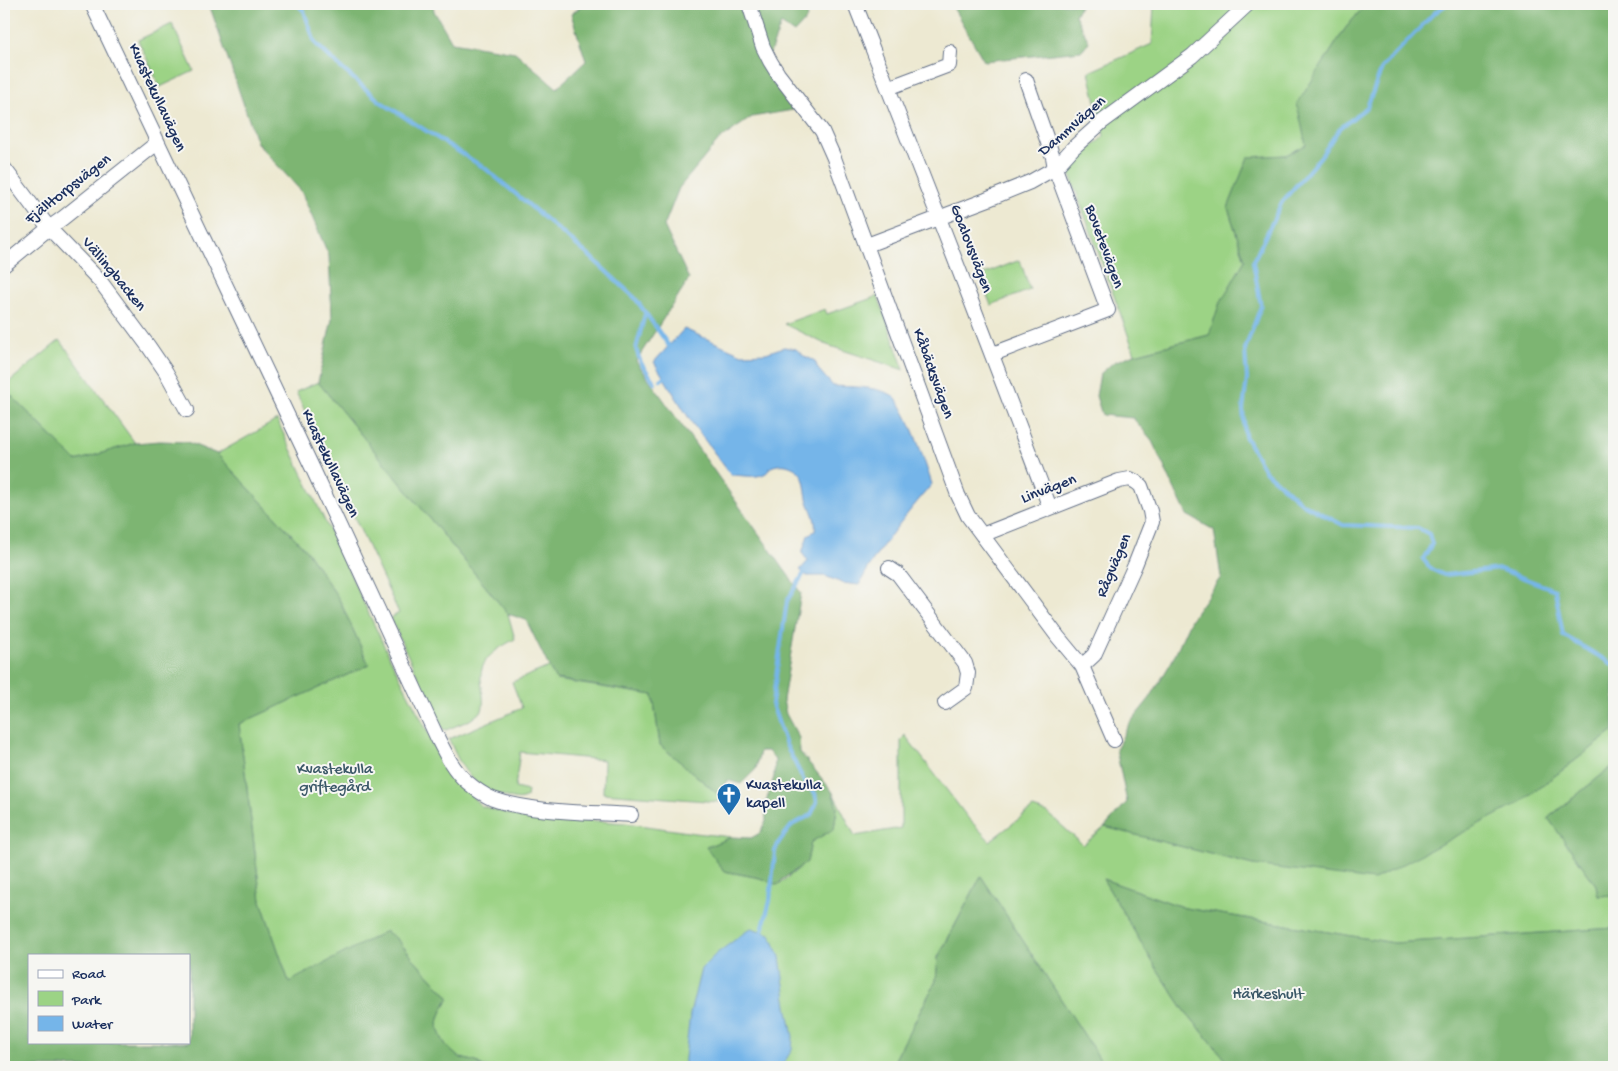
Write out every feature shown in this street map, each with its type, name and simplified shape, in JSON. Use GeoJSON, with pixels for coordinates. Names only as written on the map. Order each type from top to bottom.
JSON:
{"type":"FeatureCollection","features":[{"type":"Feature","properties":{"kind":"street","name":"Kvastekullavägen"},"geometry":{"type":"LineString","coordinates":[[92,4],[308,459],[437,737],[455,770],[477,790],[503,802],[533,808],[631,815]]}},
{"type":"Feature","properties":{"kind":"street","name":"Kåbäcksvägen"},"geometry":{"type":"LineString","coordinates":[[749,4],[763,47],[770,61],[822,132],[834,158],[958,495],[968,516],[1058,637],[1082,666],[1114,740]]}},
{"type":"Feature","properties":{"kind":"street","name":"Goalovsvägen"},"geometry":{"type":"LineString","coordinates":[[855,4],[993,354],[1050,508]]}},
{"type":"Feature","properties":{"kind":"street","name":"Dammvägen"},"geometry":{"type":"LineString","coordinates":[[867,245],[939,219],[1030,182],[1055,168],[1073,148],[1102,122],[1192,56],[1248,4]]}},
{"type":"Feature","properties":{"kind":"street"},"geometry":{"type":"LineString","coordinates":[[888,88],[949,65],[950,52]]}},
{"type":"Feature","properties":{"kind":"street","name":"Bovetevägen"},"geometry":{"type":"LineString","coordinates":[[993,354],[1108,310],[1055,168],[1026,80]]}},
{"type":"Feature","properties":{"kind":"street","name":"Fjälltorpsvägen"},"geometry":{"type":"LineString","coordinates":[[4,265],[157,143]]}},
{"type":"Feature","properties":{"kind":"street","name":"Vällingbacken"},"geometry":{"type":"LineString","coordinates":[[4,168],[49,228],[100,281],[166,372],[186,410]]}},
{"type":"Feature","properties":{"kind":"street","name":"Linvägen"},"geometry":{"type":"LineString","coordinates":[[982,535],[1119,481],[1130,479]]}},
{"type":"Feature","properties":{"kind":"street","name":"Rågvägen"},"geometry":{"type":"LineString","coordinates":[[1082,666],[1094,655],[1135,565],[1152,522],[1150,511],[1140,486],[1130,479]]}},
{"type":"Feature","properties":{"kind":"street"},"geometry":{"type":"LineString","coordinates":[[889,568],[898,574],[965,663],[968,672],[966,688],[945,703]]}},
{"type":"Feature","properties":{"kind":"green space"},"geometry":{"type":"Polygon","coordinates":[[[209,4],[433,4],[434,11],[452,42],[515,52],[557,88],[586,61],[571,14],[585,4],[810,4],[806,20],[794,33],[781,24],[764,69],[793,110],[752,117],[719,140],[679,188],[664,226],[689,279],[636,361],[801,593],[783,700],[786,714],[799,738],[800,752],[832,791],[837,808],[834,829],[811,842],[807,862],[783,879],[778,885],[760,878],[724,871],[706,847],[732,837],[751,838],[760,833],[766,821],[765,805],[774,777],[775,760],[768,751],[760,751],[756,769],[741,784],[727,780],[719,795],[660,745],[653,695],[555,679],[526,620],[508,614],[318,382],[332,319],[329,256],[301,191],[257,143],[209,4]]]}},
{"type":"Feature","properties":{"kind":"green space"},"geometry":{"type":"Polygon","coordinates":[[[951,4],[1081,4],[1075,15],[1089,42],[1081,51],[984,61],[951,4]]]}},
{"type":"Feature","properties":{"kind":"green space"},"geometry":{"type":"Polygon","coordinates":[[[1154,4],[1366,4],[1345,29],[1329,54],[1307,145],[1286,155],[1248,158],[1228,208],[1245,260],[1219,305],[1209,335],[1135,354],[1068,169],[1104,136],[1089,72],[1152,44],[1154,4]]]}},
{"type":"Feature","properties":{"kind":"green space"},"geometry":{"type":"Polygon","coordinates":[[[1366,4],[1614,4],[1614,731],[1519,803],[1373,880],[1253,865],[1105,827],[1127,802],[1116,749],[1129,724],[1150,698],[1172,661],[1191,619],[1221,577],[1214,530],[1187,515],[1151,439],[1133,418],[1102,415],[1096,396],[1100,374],[1114,362],[1135,354],[1209,335],[1219,305],[1245,260],[1228,208],[1248,157],[1286,155],[1306,145],[1297,104],[1345,29],[1366,4]]]}},
{"type":"Feature","properties":{"kind":"green space"},"geometry":{"type":"Polygon","coordinates":[[[172,24],[194,71],[160,87],[138,40],[172,24]]]}},
{"type":"Feature","properties":{"kind":"green space"},"geometry":{"type":"Polygon","coordinates":[[[1020,260],[1030,290],[991,305],[979,276],[1020,260]]]}},
{"type":"Feature","properties":{"kind":"green space"},"geometry":{"type":"Polygon","coordinates":[[[878,296],[904,370],[827,345],[784,324],[825,309],[827,314],[878,296]]]}},
{"type":"Feature","properties":{"kind":"green space"},"geometry":{"type":"Polygon","coordinates":[[[60,340],[135,443],[76,461],[4,388],[4,386],[60,340]]]}},
{"type":"Feature","properties":{"kind":"green space"},"geometry":{"type":"Polygon","coordinates":[[[318,382],[508,614],[515,639],[491,655],[483,666],[481,672],[482,711],[470,720],[446,730],[443,729],[390,618],[399,613],[296,392],[318,382]]]}},
{"type":"Feature","properties":{"kind":"green space"},"geometry":{"type":"Polygon","coordinates":[[[4,388],[76,461],[135,443],[160,441],[187,442],[217,454],[306,550],[339,599],[369,665],[239,724],[261,901],[289,982],[386,931],[397,939],[449,997],[440,1015],[438,1026],[446,1045],[459,1057],[476,1062],[483,1067],[4,1067],[4,388]]]}},
{"type":"Feature","properties":{"kind":"green space","name":"Kvastekulla griftegård"},"geometry":{"type":"Polygon","coordinates":[[[277,420],[389,656],[447,770],[481,806],[513,815],[626,823],[732,837],[707,847],[724,871],[760,878],[778,885],[807,862],[811,842],[834,829],[837,808],[832,791],[855,836],[901,828],[901,741],[905,735],[968,818],[990,841],[1033,808],[1048,813],[1083,845],[1105,827],[1253,865],[1519,803],[1614,731],[1614,765],[1548,818],[1596,885],[1598,896],[1614,895],[1614,928],[1394,943],[1185,908],[1103,879],[1155,966],[1185,1011],[1232,1067],[1105,1067],[981,876],[938,957],[936,981],[891,1067],[483,1067],[476,1062],[459,1057],[446,1045],[439,1031],[438,1021],[449,997],[397,939],[289,982],[261,901],[239,724],[369,665],[339,599],[306,550],[217,454],[277,420]]]}},
{"type":"Feature","properties":{"kind":"green space"},"geometry":{"type":"Polygon","coordinates":[[[549,667],[556,680],[653,695],[660,745],[719,795],[719,802],[603,793],[604,760],[520,752],[515,788],[528,791],[527,797],[518,800],[513,799],[484,788],[476,782],[463,768],[449,739],[522,708],[512,682],[549,667]]]}},
{"type":"Feature","properties":{"kind":"green space"},"geometry":{"type":"Polygon","coordinates":[[[1614,765],[1614,895],[1598,896],[1596,885],[1548,818],[1614,765]]]}},
{"type":"Feature","properties":{"kind":"green space"},"geometry":{"type":"Polygon","coordinates":[[[981,876],[1105,1067],[891,1067],[936,981],[938,958],[981,876]]]}},
{"type":"Feature","properties":{"kind":"green space","name":"Härkeshult"},"geometry":{"type":"Polygon","coordinates":[[[1103,879],[1185,908],[1394,943],[1614,928],[1614,1067],[1232,1067],[1185,1011],[1155,966],[1103,879]]]}},
{"type":"Feature","properties":{"kind":"water"},"geometry":{"type":"Polygon","coordinates":[[[684,329],[742,354],[766,353],[784,347],[796,349],[804,356],[815,361],[818,369],[833,386],[862,387],[883,391],[896,399],[915,435],[932,484],[883,545],[859,585],[842,583],[825,576],[807,576],[800,570],[808,561],[802,553],[808,535],[815,531],[815,526],[803,477],[797,470],[781,465],[771,467],[767,473],[758,476],[731,475],[692,423],[654,362],[684,329]]]}},
{"type":"Feature","properties":{"kind":"water"},"geometry":{"type":"Polygon","coordinates":[[[751,928],[770,934],[780,957],[793,1037],[792,1050],[781,1067],[684,1067],[690,1014],[701,969],[716,954],[751,928]]]}},
{"type":"Feature","properties":{"kind":"waterway"},"geometry":{"type":"LineString","coordinates":[[297,4],[304,11],[315,43],[340,67],[381,102],[486,169],[593,259],[635,298],[669,346]]}},
{"type":"Feature","properties":{"kind":"waterway"},"geometry":{"type":"LineString","coordinates":[[1447,4],[1433,14],[1382,68],[1367,107],[1339,129],[1321,156],[1282,202],[1253,262],[1261,306],[1245,349],[1247,379],[1243,409],[1245,436],[1265,471],[1303,504],[1343,525],[1418,528],[1429,534],[1432,544],[1423,559],[1431,569],[1444,575],[1500,569],[1555,590],[1563,635],[1614,665]]}},
{"type":"Feature","properties":{"kind":"waterway"},"geometry":{"type":"LineString","coordinates":[[645,314],[636,349],[641,363],[655,383]]}},
{"type":"Feature","properties":{"kind":"waterway"},"geometry":{"type":"LineString","coordinates":[[661,380],[664,377]]}},
{"type":"Feature","properties":{"kind":"waterway"},"geometry":{"type":"LineString","coordinates":[[762,931],[770,901],[775,851],[779,842],[792,825],[811,815],[817,802],[815,793],[806,785],[786,745],[772,704],[787,601],[804,573]]}},
{"type":"Feature","properties":{"kind":"place","name":"Kvastekulla kapell"},"geometry":{"type":"Point","coordinates":[729,816]}}]}
